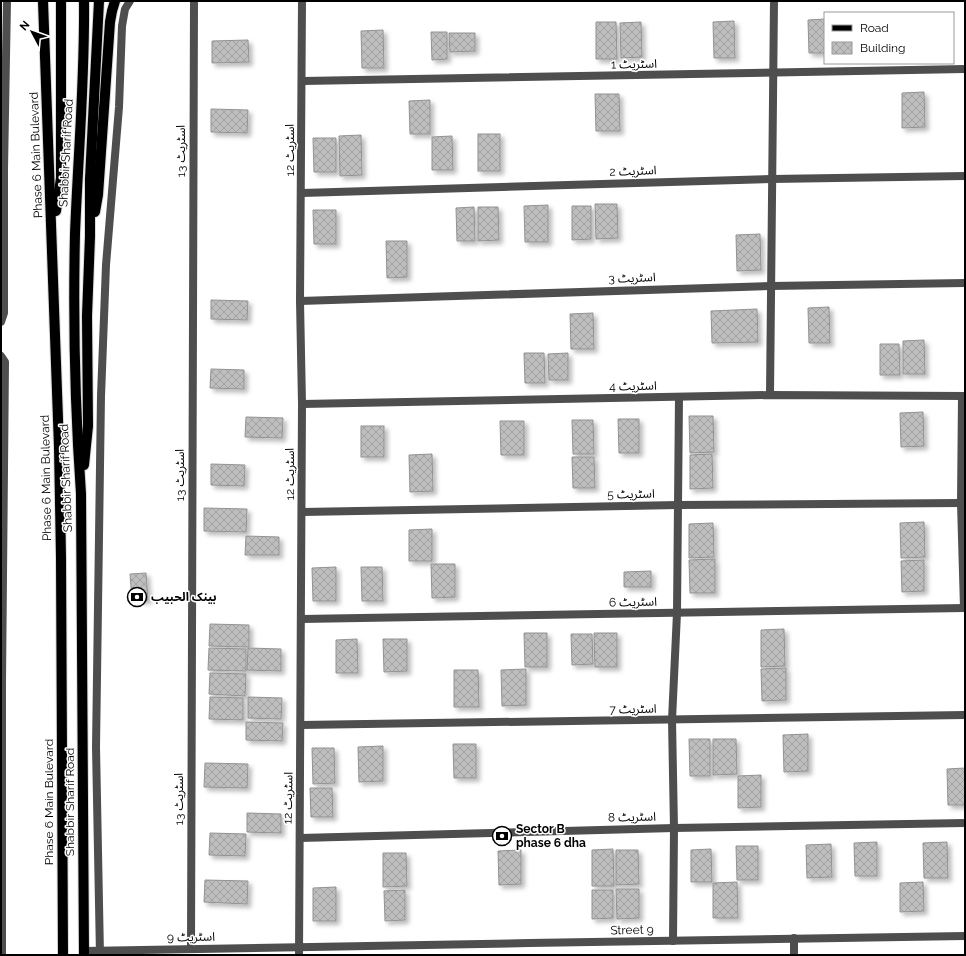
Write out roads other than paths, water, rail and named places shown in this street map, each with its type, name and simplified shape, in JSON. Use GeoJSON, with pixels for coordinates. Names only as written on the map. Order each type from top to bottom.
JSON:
{"type":"FeatureCollection","features":[{"type":"Feature","properties":{"kind":"main road","name":"Phase 6 Main Bulevard"},"geometry":{"type":"LineString","coordinates":[[43,1],[59,439],[63,955]]}},
{"type":"Feature","properties":{"kind":"main road"},"geometry":{"type":"LineString","coordinates":[[52,233],[61,178],[61,1]]}},
{"type":"Feature","properties":{"kind":"main road","name":"Shabbir Sharif Road"},"geometry":{"type":"LineString","coordinates":[[84,1],[84,36],[75,243],[76,398],[81,494],[84,953]]}},
{"type":"Feature","properties":{"kind":"main road"},"geometry":{"type":"LineString","coordinates":[[81,494],[88,426],[87,324],[90,179],[99,1]]}},
{"type":"Feature","properties":{"kind":"main road"},"geometry":{"type":"LineString","coordinates":[[90,236],[98,195],[110,22],[115,1]]}},
{"type":"Feature","properties":{"kind":"street"},"geometry":{"type":"LineString","coordinates":[[1,322],[4,313],[4,169],[7,1]]}},
{"type":"Feature","properties":{"kind":"street"},"geometry":{"type":"LineString","coordinates":[[100,953],[96,747],[101,396],[106,265],[119,107],[122,26],[126,9],[130,1]]}},
{"type":"Feature","properties":{"kind":"street","name":"اسٹریٹ 13"},"geometry":{"type":"LineString","coordinates":[[191,948],[194,1]]}},
{"type":"Feature","properties":{"kind":"street","name":"اسٹریٹ 12"},"geometry":{"type":"LineString","coordinates":[[299,952],[302,512],[300,301],[303,81],[302,1]]}},
{"type":"Feature","properties":{"kind":"street"},"geometry":{"type":"LineString","coordinates":[[770,395],[772,73],[774,1]]}},
{"type":"Feature","properties":{"kind":"street","name":"اسٹریٹ 1"},"geometry":{"type":"LineString","coordinates":[[303,81],[965,69]]}},
{"type":"Feature","properties":{"kind":"street","name":"اسٹریٹ 2"},"geometry":{"type":"LineString","coordinates":[[302,193],[772,179],[965,176]]}},
{"type":"Feature","properties":{"kind":"street","name":"اسٹریٹ 3"},"geometry":{"type":"LineString","coordinates":[[300,301],[771,286],[965,284]]}},
{"type":"Feature","properties":{"kind":"street"},"geometry":{"type":"LineString","coordinates":[[1,356],[5,362],[2,683],[2,955]]}},
{"type":"Feature","properties":{"kind":"street","name":"اسٹریٹ 4"},"geometry":{"type":"LineString","coordinates":[[302,404],[770,395],[964,396]]}},
{"type":"Feature","properties":{"kind":"street"},"geometry":{"type":"LineString","coordinates":[[964,396],[961,503],[964,608]]}},
{"type":"Feature","properties":{"kind":"street"},"geometry":{"type":"LineString","coordinates":[[673,941],[674,828],[672,720],[676,613],[679,397]]}},
{"type":"Feature","properties":{"kind":"street","name":"اسٹریٹ 5"},"geometry":{"type":"LineString","coordinates":[[302,512],[678,505],[961,503]]}},
{"type":"Feature","properties":{"kind":"street","name":"اسٹریٹ 6"},"geometry":{"type":"LineString","coordinates":[[301,619],[964,608]]}},
{"type":"Feature","properties":{"kind":"street","name":"اسٹریٹ 7"},"geometry":{"type":"LineString","coordinates":[[301,725],[965,716]]}},
{"type":"Feature","properties":{"kind":"street","name":"اسٹریٹ 8"},"geometry":{"type":"LineString","coordinates":[[300,838],[674,828],[965,823]]}},
{"type":"Feature","properties":{"kind":"street","name":"Street 9"},"geometry":{"type":"LineString","coordinates":[[299,952],[794,938],[965,936]]}},
{"type":"Feature","properties":{"kind":"street"},"geometry":{"type":"LineString","coordinates":[[794,938],[794,955]]}},
{"type":"Feature","properties":{"kind":"street","name":"اسٹریٹ 9"},"geometry":{"type":"LineString","coordinates":[[84,953],[191,948],[299,952]]}},
{"type":"Feature","properties":{"kind":"place","name":"بينک الحبيب"},"geometry":{"type":"Point","coordinates":[137,597]}},
{"type":"Feature","properties":{"kind":"place","name":"Sector B phase 6 dha"},"geometry":{"type":"Point","coordinates":[502,836]}}]}
